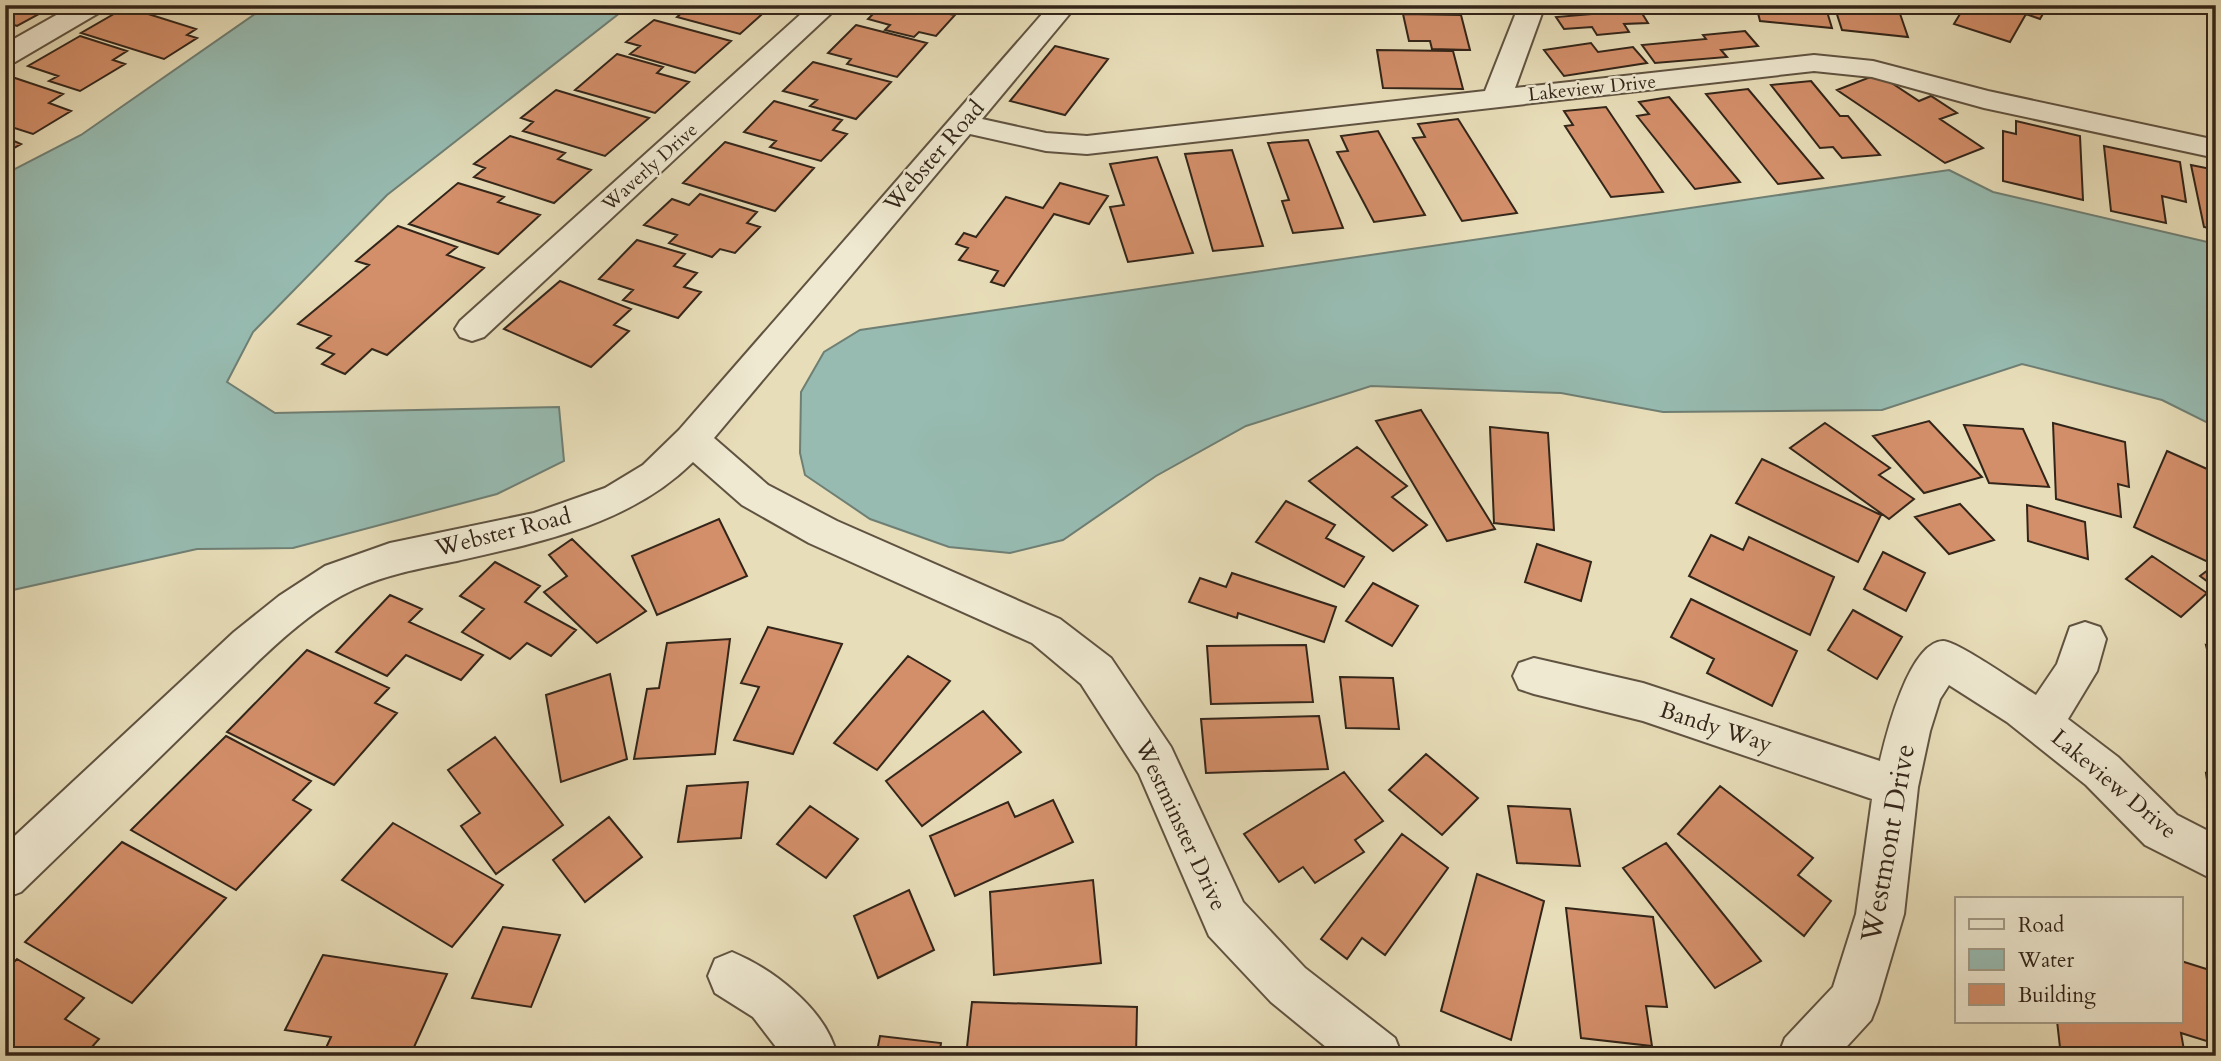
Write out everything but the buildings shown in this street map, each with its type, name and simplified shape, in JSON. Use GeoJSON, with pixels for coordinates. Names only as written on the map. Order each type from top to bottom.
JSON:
{"type":"FeatureCollection","features":[{"type":"Feature","properties":{"kind":"street"},"geometry":{"type":"LineString","coordinates":[[5,56],[93,5]]}},
{"type":"Feature","properties":{"kind":"street","name":"Waverly Drive"},"geometry":{"type":"LineString","coordinates":[[472,329],[827,5]]}},
{"type":"Feature","properties":{"kind":"street","name":"Webster Road"},"geometry":{"type":"LineString","coordinates":[[5,876],[249,644],[293,608],[338,578],[390,559],[537,527],[618,498],[656,475],[692,440],[1064,5]]}},
{"type":"Feature","properties":{"kind":"street"},"geometry":{"type":"LineString","coordinates":[[1497,99],[1532,5]]}},
{"type":"Feature","properties":{"kind":"street","name":"Lakeview Drive"},"geometry":{"type":"LineString","coordinates":[[963,124],[1046,142],[1087,145],[1814,63],[1845,64],[1984,99],[2216,149]]}},
{"type":"Feature","properties":{"kind":"street","name":"Westminster Drive"},"geometry":{"type":"LineString","coordinates":[[692,440],[755,495],[823,532],[1046,631],[1096,671],[1155,761],[1226,919],[1288,985],[1377,1056]]}},
{"type":"Feature","properties":{"kind":"street"},"geometry":{"type":"LineString","coordinates":[[2040,724],[2076,671],[2085,639]]}},
{"type":"Feature","properties":{"kind":"street","name":"Lakeview Drive"},"geometry":{"type":"LineString","coordinates":[[1943,659],[2040,724],[2102,771],[2161,830],[2216,859]]}},
{"type":"Feature","properties":{"kind":"street","name":"Westmont Drive"},"geometry":{"type":"LineString","coordinates":[[1803,1056],[1853,1002],[1880,914],[1896,787],[1908,731],[1921,692],[1943,659]]}},
{"type":"Feature","properties":{"kind":"street","name":"Bandy Way"},"geometry":{"type":"LineString","coordinates":[[1534,676],[1643,702],[1896,787]]}},
{"type":"Feature","properties":{"kind":"street"},"geometry":{"type":"LineString","coordinates":[[732,976],[770,1000],[811,1051],[812,1056]]}},
{"type":"Feature","properties":{"kind":"water"},"geometry":{"type":"Polygon","coordinates":[[[268,5],[630,5],[387,195],[253,332],[227,382],[275,413],[559,407],[564,461],[497,494],[293,548],[197,549],[13,590],[5,595],[5,174],[81,135],[268,5]]]}},
{"type":"Feature","properties":{"kind":"water"},"geometry":{"type":"Polygon","coordinates":[[[1949,170],[1993,192],[2216,244],[2216,427],[2162,400],[2022,364],[1882,410],[1663,412],[1561,393],[1371,386],[1246,426],[1156,476],[1063,540],[1010,553],[949,547],[870,519],[805,475],[800,453],[801,392],[824,352],[860,330],[1949,170]]]}}]}
